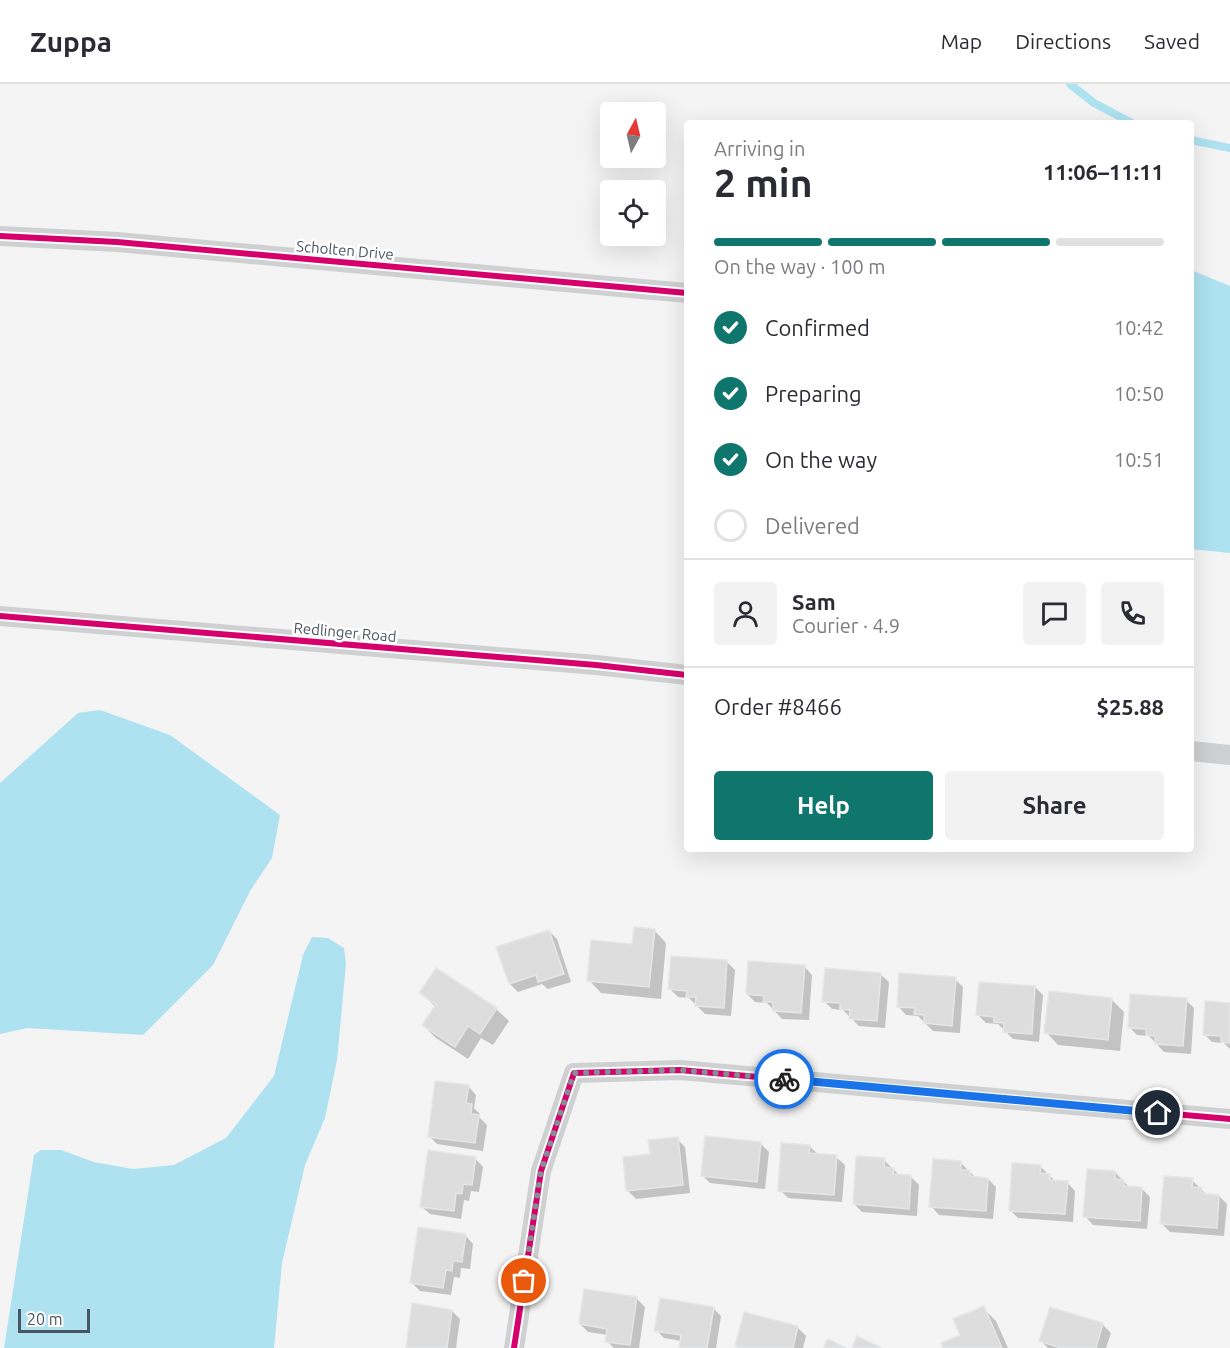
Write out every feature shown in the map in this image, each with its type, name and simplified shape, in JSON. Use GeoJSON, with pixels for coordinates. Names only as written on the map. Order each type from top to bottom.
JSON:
{"type":"FeatureCollection","features":[{"type":"Feature","properties":{"kind":"street","name":"Scholten Drive"},"geometry":{"type":"LineString","coordinates":[[0,236],[128,243],[684,293]]}},
{"type":"Feature","properties":{"kind":"street","name":"Redlinger Road"},"geometry":{"type":"LineString","coordinates":[[0,616],[584,664],[684,675]]}},
{"type":"Feature","properties":{"kind":"street"},"geometry":{"type":"LineString","coordinates":[[1194,751],[1230,755]]}},
{"type":"Feature","properties":{"kind":"street"},"geometry":{"type":"LineString","coordinates":[[514,1348],[541,1171],[574,1073],[680,1070],[1230,1119]]}},
{"type":"Feature","properties":{"kind":"water"},"geometry":{"type":"Polygon","coordinates":[[[1194,271],[1230,286],[1230,553],[1194,549],[1194,271]]]}},
{"type":"Feature","properties":{"kind":"water"},"geometry":{"type":"Polygon","coordinates":[[[100,710],[170,735],[280,815],[272,858],[250,891],[213,965],[143,1035],[27,1028],[0,1034],[0,783],[78,713],[100,710]]]}},
{"type":"Feature","properties":{"kind":"water"},"geometry":{"type":"Polygon","coordinates":[[[312,937],[328,938],[344,948],[346,964],[337,1060],[325,1118],[305,1165],[282,1263],[274,1348],[4,1348],[34,1155],[41,1150],[61,1150],[94,1162],[133,1169],[174,1165],[226,1138],[274,1076],[303,955],[312,937]]]}},
{"type":"Feature","properties":{"kind":"building"},"geometry":{"type":"Polygon","coordinates":[[[634,927],[655,929],[649,987],[587,981],[591,940],[632,944],[634,927]]]}},
{"type":"Feature","properties":{"kind":"building"},"geometry":{"type":"Polygon","coordinates":[[[549,930],[564,974],[538,982],[536,975],[509,984],[496,947],[549,930]]]}},
{"type":"Feature","properties":{"kind":"building"},"geometry":{"type":"Polygon","coordinates":[[[671,956],[727,960],[724,1008],[695,1006],[696,997],[686,997],[687,991],[668,989],[671,956]]]}},
{"type":"Feature","properties":{"kind":"building"},"geometry":{"type":"Polygon","coordinates":[[[748,961],[805,965],[801,1013],[773,1011],[773,1002],[763,1002],[764,996],[746,994],[748,961]]]}},
{"type":"Feature","properties":{"kind":"building"},"geometry":{"type":"Polygon","coordinates":[[[436,968],[497,1008],[480,1034],[468,1026],[455,1047],[422,1025],[436,1004],[419,993],[436,968]]]}},
{"type":"Feature","properties":{"kind":"building"},"geometry":{"type":"Polygon","coordinates":[[[825,968],[881,973],[877,1021],[849,1019],[850,1010],[840,1009],[840,1003],[822,1002],[825,968]]]}},
{"type":"Feature","properties":{"kind":"building"},"geometry":{"type":"Polygon","coordinates":[[[899,973],[956,977],[952,1026],[924,1023],[924,1015],[914,1014],[915,1008],[897,1007],[899,973]]]}},
{"type":"Feature","properties":{"kind":"building"},"geometry":{"type":"Polygon","coordinates":[[[979,982],[1035,986],[1032,1034],[1003,1032],[1004,1023],[994,1022],[994,1017],[976,1015],[979,982]]]}},
{"type":"Feature","properties":{"kind":"building"},"geometry":{"type":"Polygon","coordinates":[[[1049,991],[1112,998],[1108,1040],[1044,1033],[1049,991]]]}},
{"type":"Feature","properties":{"kind":"building"},"geometry":{"type":"Polygon","coordinates":[[[1130,994],[1187,998],[1183,1046],[1155,1044],[1155,1036],[1146,1035],[1146,1029],[1128,1028],[1130,994]]]}},
{"type":"Feature","properties":{"kind":"building"},"geometry":{"type":"Polygon","coordinates":[[[1205,1001],[1230,1003],[1230,1043],[1221,1042],[1221,1036],[1203,1035],[1205,1001]]]}},
{"type":"Feature","properties":{"kind":"building"},"geometry":{"type":"Polygon","coordinates":[[[435,1081],[469,1085],[466,1103],[472,1104],[471,1114],[479,1115],[475,1143],[428,1137],[435,1081]]]}},
{"type":"Feature","properties":{"kind":"building"},"geometry":{"type":"Polygon","coordinates":[[[705,1136],[761,1142],[757,1182],[701,1176],[705,1136]]]}},
{"type":"Feature","properties":{"kind":"building"},"geometry":{"type":"Polygon","coordinates":[[[678,1137],[683,1185],[626,1191],[623,1157],[650,1154],[648,1140],[678,1137]]]}},
{"type":"Feature","properties":{"kind":"building"},"geometry":{"type":"Polygon","coordinates":[[[781,1143],[810,1145],[809,1153],[837,1155],[834,1195],[778,1191],[781,1143]]]}},
{"type":"Feature","properties":{"kind":"building"},"geometry":{"type":"Polygon","coordinates":[[[428,1150],[476,1157],[472,1185],[463,1184],[462,1194],[456,1193],[454,1211],[420,1207],[428,1150]]]}},
{"type":"Feature","properties":{"kind":"building"},"geometry":{"type":"Polygon","coordinates":[[[856,1156],[885,1158],[884,1167],[894,1168],[893,1174],[911,1175],[909,1209],[853,1204],[856,1156]]]}},
{"type":"Feature","properties":{"kind":"building"},"geometry":{"type":"Polygon","coordinates":[[[933,1159],[961,1161],[961,1170],[970,1170],[970,1176],[988,1178],[986,1211],[929,1207],[933,1159]]]}},
{"type":"Feature","properties":{"kind":"building"},"geometry":{"type":"Polygon","coordinates":[[[1012,1163],[1041,1165],[1040,1173],[1050,1174],[1050,1180],[1068,1181],[1065,1214],[1009,1211],[1012,1163]]]}},
{"type":"Feature","properties":{"kind":"building"},"geometry":{"type":"Polygon","coordinates":[[[1087,1169],[1115,1171],[1115,1179],[1124,1180],[1124,1186],[1142,1187],[1140,1221],[1083,1217],[1087,1169]]]}},
{"type":"Feature","properties":{"kind":"building"},"geometry":{"type":"Polygon","coordinates":[[[1164,1176],[1193,1178],[1192,1187],[1202,1188],[1201,1193],[1219,1195],[1217,1228],[1160,1224],[1164,1176]]]}},
{"type":"Feature","properties":{"kind":"building"},"geometry":{"type":"Polygon","coordinates":[[[418,1227],[466,1234],[462,1262],[453,1261],[452,1271],[446,1270],[443,1288],[410,1283],[418,1227]]]}},
{"type":"Feature","properties":{"kind":"building"},"geometry":{"type":"Polygon","coordinates":[[[584,1289],[637,1297],[630,1345],[605,1342],[607,1329],[579,1324],[584,1289]]]}},
{"type":"Feature","properties":{"kind":"building"},"geometry":{"type":"Polygon","coordinates":[[[660,1298],[714,1307],[707,1348],[679,1348],[681,1335],[654,1331],[660,1298]]]}},
{"type":"Feature","properties":{"kind":"building"},"geometry":{"type":"Polygon","coordinates":[[[412,1303],[452,1310],[447,1348],[406,1348],[412,1303]]]}},
{"type":"Feature","properties":{"kind":"building"},"geometry":{"type":"Polygon","coordinates":[[[984,1306],[1002,1348],[943,1348],[941,1343],[960,1335],[953,1319],[984,1306]]]}},
{"type":"Feature","properties":{"kind":"building"},"geometry":{"type":"Polygon","coordinates":[[[1050,1307],[1103,1323],[1096,1348],[1061,1348],[1039,1341],[1050,1307]]]}},
{"type":"Feature","properties":{"kind":"building"},"geometry":{"type":"Polygon","coordinates":[[[744,1312],[798,1326],[793,1348],[735,1346],[744,1312]]]}},
{"type":"Feature","properties":{"kind":"building"},"geometry":{"type":"Polygon","coordinates":[[[857,1336],[882,1348],[852,1348],[857,1336]]]}},
{"type":"Feature","properties":{"kind":"building"},"geometry":{"type":"Polygon","coordinates":[[[828,1339],[846,1348],[823,1348],[828,1339]]]}},
{"type":"Feature","properties":{"kind":"waterway"},"geometry":{"type":"LineString","coordinates":[[1070,84],[1094,103],[1126,120]]}},
{"type":"Feature","properties":{"kind":"waterway"},"geometry":{"type":"LineString","coordinates":[[1194,141],[1230,148]]}},
{"type":"Feature","properties":{"kind":"cycle path"},"geometry":{"type":"LineString","coordinates":[[0,236],[117,242],[684,293]]}},
{"type":"Feature","properties":{"kind":"cycle path"},"geometry":{"type":"LineString","coordinates":[[0,616],[596,665],[684,675]]}},
{"type":"Feature","properties":{"kind":"cycle path"},"geometry":{"type":"LineString","coordinates":[[514,1348],[541,1171],[574,1073],[680,1070],[1230,1119]]}},
{"type":"Feature","properties":{"kind":"way so far"},"geometry":{"type":"LineString","coordinates":[[524,1281],[541,1171],[574,1073],[680,1070],[784,1079]]}},
{"type":"Feature","properties":{"kind":"route"},"geometry":{"type":"LineString","coordinates":[[784,1079],[1158,1113]]}}]}
